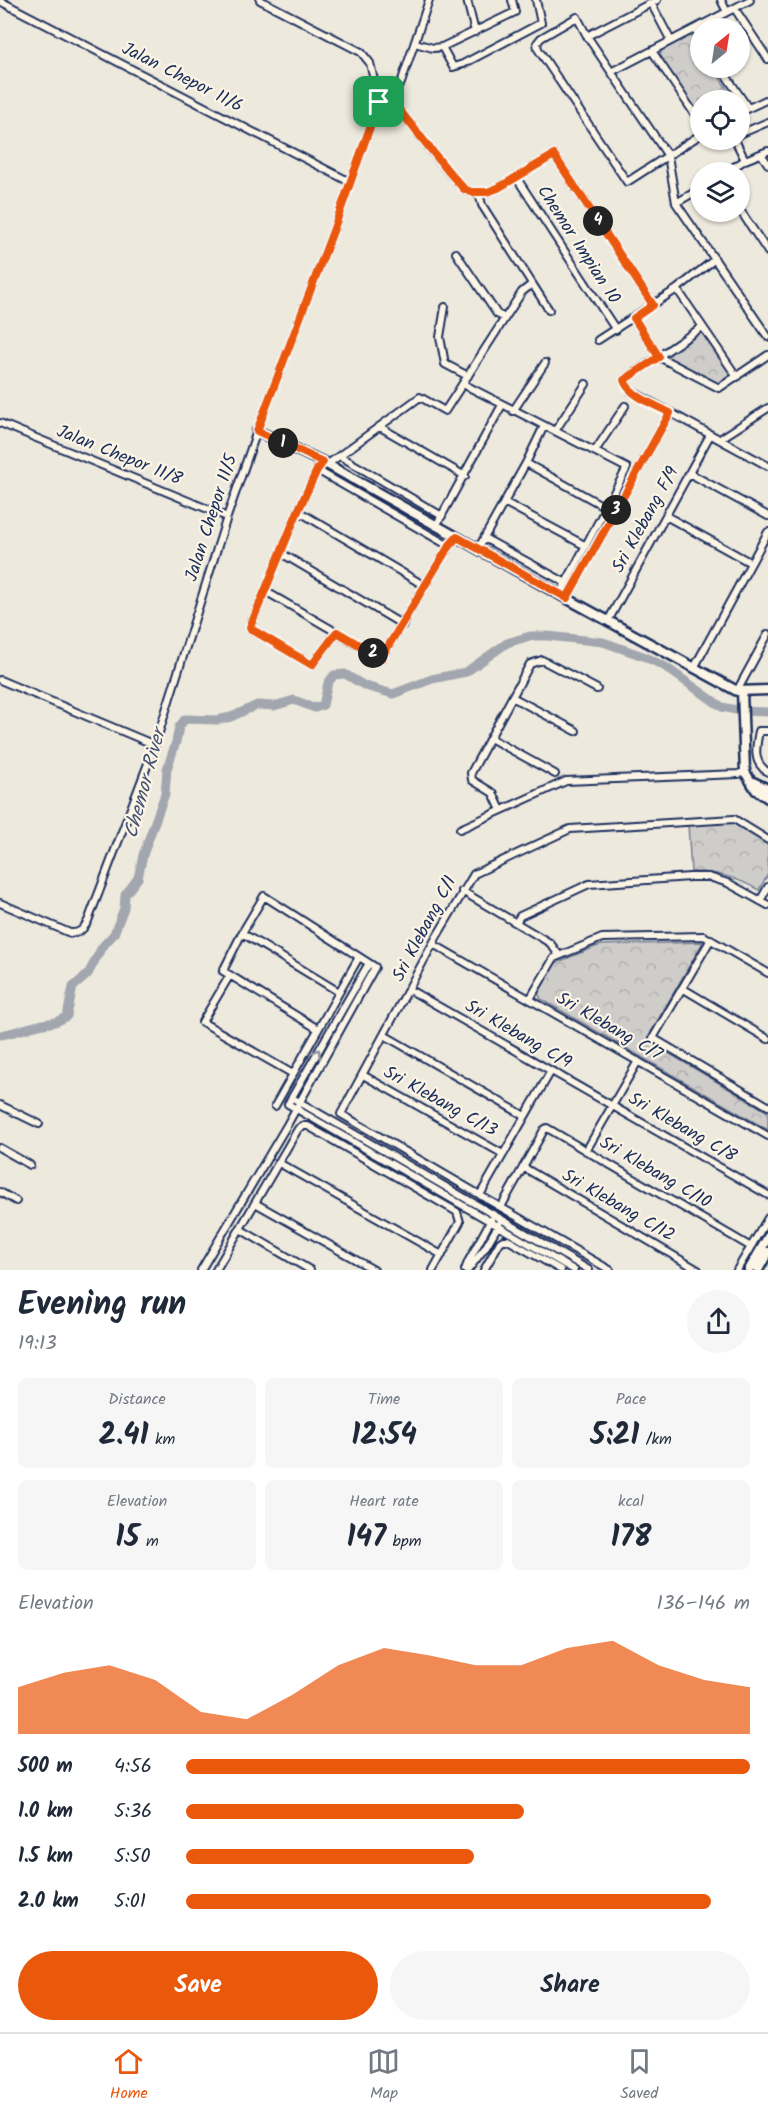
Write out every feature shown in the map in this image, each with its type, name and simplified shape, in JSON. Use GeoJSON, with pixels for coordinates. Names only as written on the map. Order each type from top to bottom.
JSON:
{"type":"FeatureCollection","features":[{"type":"Feature","properties":{"kind":"street"},"geometry":{"type":"LineString","coordinates":[[260,0],[361,52],[370,63],[379,102],[389,97],[402,83],[429,0]]}},
{"type":"Feature","properties":{"kind":"street"},"geometry":{"type":"LineString","coordinates":[[467,0],[475,32]]}},
{"type":"Feature","properties":{"kind":"street"},"geometry":{"type":"LineString","coordinates":[[416,43],[433,48],[442,47],[515,12],[513,0]]}},
{"type":"Feature","properties":{"kind":"street"},"geometry":{"type":"LineString","coordinates":[[442,47],[453,67],[463,64],[541,23],[536,0]]}},
{"type":"Feature","properties":{"kind":"street"},"geometry":{"type":"LineString","coordinates":[[721,0],[727,12]]}},
{"type":"Feature","properties":{"kind":"street"},"geometry":{"type":"LineString","coordinates":[[716,18],[750,0]]}},
{"type":"Feature","properties":{"kind":"street","name":"Jalan Chepor 11/6"},"geometry":{"type":"LineString","coordinates":[[0,1],[350,182]]}},
{"type":"Feature","properties":{"kind":"street"},"geometry":{"type":"LineString","coordinates":[[587,36],[654,2],[671,41]]}},
{"type":"Feature","properties":{"kind":"street"},"geometry":{"type":"LineString","coordinates":[[735,9],[768,59]]}},
{"type":"Feature","properties":{"kind":"street"},"geometry":{"type":"LineString","coordinates":[[690,142],[668,156],[627,182],[537,49],[537,43],[541,38],[577,17],[587,36],[668,156],[676,203],[768,337]]}},
{"type":"Feature","properties":{"kind":"street"},"geometry":{"type":"LineString","coordinates":[[611,72],[690,32]]}},
{"type":"Feature","properties":{"kind":"street"},"geometry":{"type":"LineString","coordinates":[[652,51],[690,107]]}},
{"type":"Feature","properties":{"kind":"street"},"geometry":{"type":"LineString","coordinates":[[389,97],[464,189],[478,193],[498,188],[554,155],[653,305]]}},
{"type":"Feature","properties":{"kind":"street"},"geometry":{"type":"LineString","coordinates":[[750,107],[768,99]]}},
{"type":"Feature","properties":{"kind":"street","name":"Jalan Chepor 11/5"},"geometry":{"type":"LineString","coordinates":[[0,903],[70,933],[75,934],[80,931],[88,921],[155,745],[227,517],[257,431],[379,102]]}},
{"type":"Feature","properties":{"kind":"street"},"geometry":{"type":"LineString","coordinates":[[750,130],[768,122]]}},
{"type":"Feature","properties":{"kind":"street"},"geometry":{"type":"LineString","coordinates":[[740,150],[745,160]]}},
{"type":"Feature","properties":{"kind":"street"},"geometry":{"type":"LineString","coordinates":[[742,162],[765,152],[768,164]]}},
{"type":"Feature","properties":{"kind":"street","name":"Chemor Impian 10"},"geometry":{"type":"LineString","coordinates":[[516,177],[616,330]]}},
{"type":"Feature","properties":{"kind":"street"},"geometry":{"type":"LineString","coordinates":[[478,193],[482,205],[549,310]]}},
{"type":"Feature","properties":{"kind":"street"},"geometry":{"type":"LineString","coordinates":[[676,203],[690,195]]}},
{"type":"Feature","properties":{"kind":"street"},"geometry":{"type":"LineString","coordinates":[[748,222],[768,252]]}},
{"type":"Feature","properties":{"kind":"street"},"geometry":{"type":"LineString","coordinates":[[456,253],[497,314],[505,318]]}},
{"type":"Feature","properties":{"kind":"street"},"geometry":{"type":"LineString","coordinates":[[598,340],[677,289],[715,259]]}},
{"type":"Feature","properties":{"kind":"street"},"geometry":{"type":"LineString","coordinates":[[337,632],[314,664],[310,664],[250,627],[317,470],[420,397],[445,411],[522,292],[532,284]]}},
{"type":"Feature","properties":{"kind":"street"},"geometry":{"type":"LineString","coordinates":[[677,289],[737,377]]}},
{"type":"Feature","properties":{"kind":"street"},"geometry":{"type":"LineString","coordinates":[[445,307],[440,337],[445,364],[468,376]]}},
{"type":"Feature","properties":{"kind":"street"},"geometry":{"type":"LineString","coordinates":[[634,318],[659,357],[719,388],[768,355]]}},
{"type":"Feature","properties":{"kind":"street"},"geometry":{"type":"LineString","coordinates":[[702,327],[624,380],[625,386],[768,466]]}},
{"type":"Feature","properties":{"kind":"street"},"geometry":{"type":"LineString","coordinates":[[513,411],[545,363]]}},
{"type":"Feature","properties":{"kind":"street"},"geometry":{"type":"LineString","coordinates":[[463,384],[626,466],[628,470],[566,583],[563,596]]}},
{"type":"Feature","properties":{"kind":"street"},"geometry":{"type":"LineString","coordinates":[[555,431],[586,384]]}},
{"type":"Feature","properties":{"kind":"street"},"geometry":{"type":"LineString","coordinates":[[436,526],[502,405]]}},
{"type":"Feature","properties":{"kind":"street"},"geometry":{"type":"LineString","coordinates":[[595,451],[625,406]]}},
{"type":"Feature","properties":{"kind":"street"},"geometry":{"type":"LineString","coordinates":[[723,437],[768,408]]}},
{"type":"Feature","properties":{"kind":"street"},"geometry":{"type":"LineString","coordinates":[[563,596],[670,413]]}},
{"type":"Feature","properties":{"kind":"street","name":"Jalan Chepor 11/8"},"geometry":{"type":"LineString","coordinates":[[0,423],[227,517]]}},
{"type":"Feature","properties":{"kind":"street"},"geometry":{"type":"LineString","coordinates":[[478,549],[526,463],[543,426]]}},
{"type":"Feature","properties":{"kind":"street"},"geometry":{"type":"LineString","coordinates":[[380,427],[465,476]]}},
{"type":"Feature","properties":{"kind":"street"},"geometry":{"type":"LineString","coordinates":[[257,431],[326,463],[694,668],[740,691],[768,690]]}},
{"type":"Feature","properties":{"kind":"street","name":"Sri Klebang F/9"},"geometry":{"type":"LineString","coordinates":[[608,621],[710,435]]}},
{"type":"Feature","properties":{"kind":"street"},"geometry":{"type":"LineString","coordinates":[[339,456],[442,516]]}},
{"type":"Feature","properties":{"kind":"street"},"geometry":{"type":"LineString","coordinates":[[526,463],[607,508]]}},
{"type":"Feature","properties":{"kind":"street"},"geometry":{"type":"LineString","coordinates":[[317,470],[449,546]]}},
{"type":"Feature","properties":{"kind":"street"},"geometry":{"type":"LineString","coordinates":[[689,473],[768,516]]}},
{"type":"Feature","properties":{"kind":"street"},"geometry":{"type":"LineString","coordinates":[[504,502],[586,546]]}},
{"type":"Feature","properties":{"kind":"street"},"geometry":{"type":"LineString","coordinates":[[298,511],[425,586]]}},
{"type":"Feature","properties":{"kind":"street"},"geometry":{"type":"LineString","coordinates":[[666,516],[752,563]]}},
{"type":"Feature","properties":{"kind":"street"},"geometry":{"type":"LineString","coordinates":[[694,668],[768,532]]}},
{"type":"Feature","properties":{"kind":"street"},"geometry":{"type":"LineString","coordinates":[[265,591],[381,658],[449,546],[457,537]]}},
{"type":"Feature","properties":{"kind":"street"},"geometry":{"type":"LineString","coordinates":[[484,538],[566,583]]}},
{"type":"Feature","properties":{"kind":"street"},"geometry":{"type":"LineString","coordinates":[[281,553],[403,625]]}},
{"type":"Feature","properties":{"kind":"street"},"geometry":{"type":"LineString","coordinates":[[768,634],[740,691],[745,771],[756,790],[768,798]]}},
{"type":"Feature","properties":{"kind":"street"},"geometry":{"type":"LineString","coordinates":[[501,810],[493,793],[470,777],[530,664],[542,660],[597,689]]}},
{"type":"Feature","properties":{"kind":"street"},"geometry":{"type":"LineString","coordinates":[[0,680],[155,745]]}},
{"type":"Feature","properties":{"kind":"street"},"geometry":{"type":"LineString","coordinates":[[512,697],[576,731]]}},
{"type":"Feature","properties":{"kind":"street"},"geometry":{"type":"LineString","coordinates":[[768,731],[759,731],[755,751],[761,768],[768,772]]}},
{"type":"Feature","properties":{"kind":"street"},"geometry":{"type":"LineString","coordinates":[[490,738],[555,774]]}},
{"type":"Feature","properties":{"kind":"street"},"geometry":{"type":"LineString","coordinates":[[460,829],[566,781],[738,774],[745,771]]}},
{"type":"Feature","properties":{"kind":"street"},"geometry":{"type":"LineString","coordinates":[[751,781],[768,789]]}},
{"type":"Feature","properties":{"kind":"street","name":"Sri Klebang C/1"},"geometry":{"type":"LineString","coordinates":[[503,1154],[480,1195],[341,1114],[462,891],[474,874],[570,829],[734,819],[768,840]]}},
{"type":"Feature","properties":{"kind":"street"},"geometry":{"type":"LineString","coordinates":[[516,923],[520,916],[589,884],[709,878],[728,883],[768,905]]}},
{"type":"Feature","properties":{"kind":"street"},"geometry":{"type":"LineString","coordinates":[[760,901],[768,887]]}},
{"type":"Feature","properties":{"kind":"street"},"geometry":{"type":"LineString","coordinates":[[462,891],[550,943],[558,955]]}},
{"type":"Feature","properties":{"kind":"street"},"geometry":{"type":"LineString","coordinates":[[318,1029],[223,971],[264,896],[372,965]]}},
{"type":"Feature","properties":{"kind":"street"},"geometry":{"type":"LineString","coordinates":[[242,933],[339,992]]}},
{"type":"Feature","properties":{"kind":"street"},"geometry":{"type":"LineString","coordinates":[[530,999],[551,961],[558,955],[602,938],[704,936],[768,973]]}},
{"type":"Feature","properties":{"kind":"street"},"geometry":{"type":"LineString","coordinates":[[711,939],[653,1038],[768,1106]]}},
{"type":"Feature","properties":{"kind":"street","name":"Sri Klebang C/7"},"geometry":{"type":"LineString","coordinates":[[433,944],[768,1136]]}},
{"type":"Feature","properties":{"kind":"street"},"geometry":{"type":"LineString","coordinates":[[275,1106],[359,957]]}},
{"type":"Feature","properties":{"kind":"street"},"geometry":{"type":"LineString","coordinates":[[372,965],[288,1104],[298,1106],[492,1218],[574,1270]]}},
{"type":"Feature","properties":{"kind":"street"},"geometry":{"type":"LineString","coordinates":[[201,1270],[298,1106],[372,965]]}},
{"type":"Feature","properties":{"kind":"street"},"geometry":{"type":"LineString","coordinates":[[230,975],[202,1022],[293,1074]]}},
{"type":"Feature","properties":{"kind":"street"},"geometry":{"type":"LineString","coordinates":[[682,988],[768,1039]]}},
{"type":"Feature","properties":{"kind":"street","name":"Sri Klebang C/9"},"geometry":{"type":"LineString","coordinates":[[410,990],[612,1106]]}},
{"type":"Feature","properties":{"kind":"street"},"geometry":{"type":"LineString","coordinates":[[384,1035],[525,1116]]}},
{"type":"Feature","properties":{"kind":"street"},"geometry":{"type":"LineString","coordinates":[[586,1151],[638,1061]]}},
{"type":"Feature","properties":{"kind":"street"},"geometry":{"type":"LineString","coordinates":[[503,1154],[551,1071]]}},
{"type":"Feature","properties":{"kind":"street","name":"Sri Klebang C/13"},"geometry":{"type":"LineString","coordinates":[[363,1075],[503,1154]]}},
{"type":"Feature","properties":{"kind":"street"},"geometry":{"type":"LineString","coordinates":[[0,1105],[39,1124]]}},
{"type":"Feature","properties":{"kind":"street","name":"Sri Klebang C/8"},"geometry":{"type":"LineString","coordinates":[[612,1106],[768,1195]]}},
{"type":"Feature","properties":{"kind":"street"},"geometry":{"type":"LineString","coordinates":[[220,1269],[240,1229],[298,1129],[308,1126],[457,1212],[460,1222],[433,1270]]}},
{"type":"Feature","properties":{"kind":"street","name":"Sri Klebang C/10"},"geometry":{"type":"LineString","coordinates":[[523,1167],[544,1130],[549,1129],[751,1247]]}},
{"type":"Feature","properties":{"kind":"street"},"geometry":{"type":"LineString","coordinates":[[0,1148],[30,1165]]}},
{"type":"Feature","properties":{"kind":"street"},"geometry":{"type":"LineString","coordinates":[[279,1162],[442,1255]]}},
{"type":"Feature","properties":{"kind":"street"},"geometry":{"type":"LineString","coordinates":[[501,1207],[523,1167]]}},
{"type":"Feature","properties":{"kind":"street","name":"Sri Klebang C/12"},"geometry":{"type":"LineString","coordinates":[[523,1167],[698,1270]]}},
{"type":"Feature","properties":{"kind":"street"},"geometry":{"type":"LineString","coordinates":[[0,1192],[16,1201]]}},
{"type":"Feature","properties":{"kind":"street"},"geometry":{"type":"LineString","coordinates":[[482,1196],[610,1270]]}},
{"type":"Feature","properties":{"kind":"street"},"geometry":{"type":"LineString","coordinates":[[255,1203],[374,1270]]}},
{"type":"Feature","properties":{"kind":"street"},"geometry":{"type":"LineString","coordinates":[[466,1270],[492,1218]]}},
{"type":"Feature","properties":{"kind":"street"},"geometry":{"type":"LineString","coordinates":[[737,1270],[768,1218]]}},
{"type":"Feature","properties":{"kind":"street"},"geometry":{"type":"LineString","coordinates":[[466,1270],[485,1248],[500,1223]]}},
{"type":"Feature","properties":{"kind":"street"},"geometry":{"type":"LineString","coordinates":[[500,1223],[589,1270]]}},
{"type":"Feature","properties":{"kind":"street"},"geometry":{"type":"LineString","coordinates":[[240,1229],[310,1270]]}},
{"type":"Feature","properties":{"kind":"street"},"geometry":{"type":"LineString","coordinates":[[749,1270],[768,1237]]}},
{"type":"Feature","properties":{"kind":"street"},"geometry":{"type":"LineString","coordinates":[[484,1270],[500,1242],[508,1240],[561,1270]]}},
{"type":"Feature","properties":{"kind":"street"},"geometry":{"type":"LineString","coordinates":[[758,1270],[768,1252]]}},
{"type":"Feature","properties":{"kind":"green space"},"geometry":{"type":"Polygon","coordinates":[[[690,36],[690,78],[720,78],[728,90],[690,90],[690,102],[660,56],[662,49],[690,36]]]}},
{"type":"Feature","properties":{"kind":"green space"},"geometry":{"type":"Polygon","coordinates":[[[702,327],[737,377],[719,388],[659,357],[702,327]]]}},
{"type":"Feature","properties":{"kind":"green space"},"geometry":{"type":"Polygon","coordinates":[[[734,823],[768,844],[768,874],[759,890],[726,876],[691,872],[688,824],[734,823]]]}},
{"type":"Feature","properties":{"kind":"green space"},"geometry":{"type":"Polygon","coordinates":[[[703,942],[651,1032],[653,1044],[768,1112],[768,1130],[541,999],[538,993],[553,964],[595,947],[703,942]]]}},
{"type":"Feature","properties":{"kind":"waterway","name":"Chemor River"},"geometry":{"type":"LineString","coordinates":[[0,1035],[56,1022],[67,1016],[73,987],[88,974],[102,947],[114,934],[124,908],[125,895],[138,878],[143,855],[165,794],[167,769],[179,727],[185,719],[217,720],[231,717],[257,705],[274,706],[294,700],[315,708],[323,705],[328,683],[334,675],[345,674],[365,686],[393,694],[432,679],[466,672],[507,643],[530,636],[603,642],[664,666],[722,707],[741,711],[768,712]]}},
{"type":"Feature","properties":{"kind":"route"},"geometry":{"type":"LineString","coordinates":[[389,97],[448,171],[464,189],[471,192],[487,192],[498,188],[554,155],[653,305],[634,318],[659,357],[624,380],[625,386],[670,413],[567,598],[457,537],[449,546],[381,658],[337,632],[312,665],[250,627],[298,511],[323,462],[257,431],[379,102],[389,97]]}}]}
